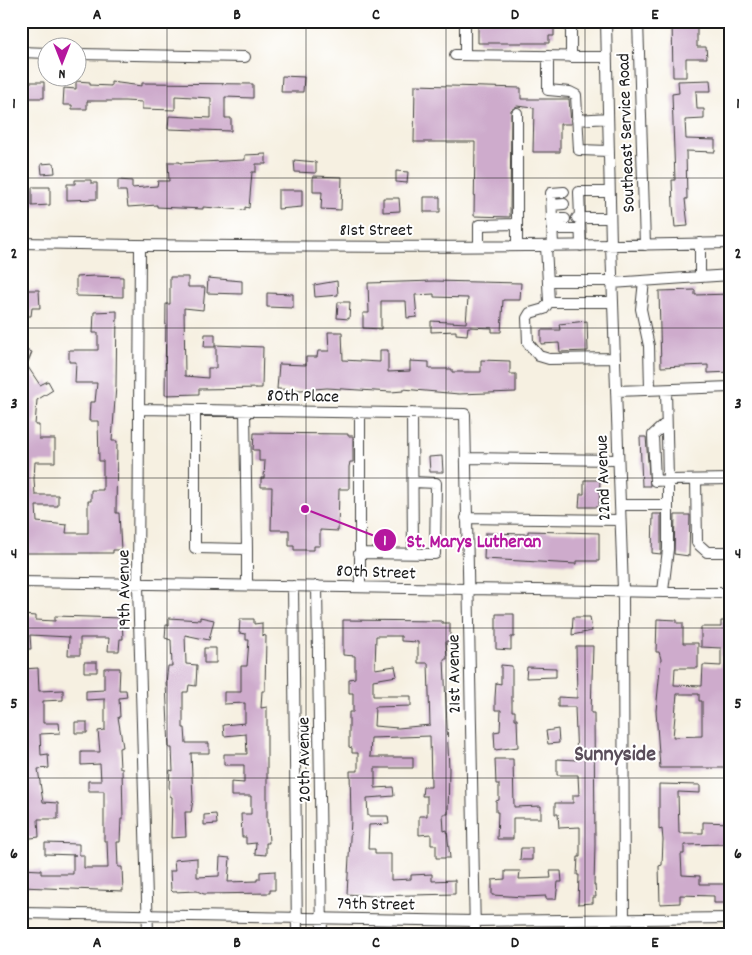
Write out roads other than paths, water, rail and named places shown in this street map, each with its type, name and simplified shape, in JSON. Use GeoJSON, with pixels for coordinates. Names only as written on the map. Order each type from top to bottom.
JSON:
{"type":"FeatureCollection","features":[{"type":"Feature","properties":{"kind":"street"},"geometry":{"type":"LineString","coordinates":[[465,21],[460,55],[607,57]]}},
{"type":"Feature","properties":{"kind":"street"},"geometry":{"type":"LineString","coordinates":[[571,21],[571,57]]}},
{"type":"Feature","properties":{"kind":"street","name":"22nd Avenue"},"geometry":{"type":"LineString","coordinates":[[606,21],[610,246],[622,590],[624,934]]}},
{"type":"Feature","properties":{"kind":"street","name":"Southeast Service Road"},"geometry":{"type":"LineString","coordinates":[[638,21],[645,245]]}},
{"type":"Feature","properties":{"kind":"street"},"geometry":{"type":"LineString","coordinates":[[21,52],[38,53]]}},
{"type":"Feature","properties":{"kind":"street"},"geometry":{"type":"LineString","coordinates":[[88,54],[245,57]]}},
{"type":"Feature","properties":{"kind":"street"},"geometry":{"type":"LineString","coordinates":[[548,56],[548,90],[570,92],[576,95],[579,150],[609,150]]}},
{"type":"Feature","properties":{"kind":"street"},"geometry":{"type":"LineString","coordinates":[[517,113],[517,246]]}},
{"type":"Feature","properties":{"kind":"street"},"geometry":{"type":"LineString","coordinates":[[577,120],[608,118]]}},
{"type":"Feature","properties":{"kind":"street"},"geometry":{"type":"LineString","coordinates":[[564,192],[551,193],[552,224],[548,281],[549,302],[544,309],[530,313],[527,318],[528,343],[539,356],[549,359],[614,358]]}},
{"type":"Feature","properties":{"kind":"street"},"geometry":{"type":"LineString","coordinates":[[581,246],[577,192],[610,192]]}},
{"type":"Feature","properties":{"kind":"street"},"geometry":{"type":"LineString","coordinates":[[552,205],[564,204]]}},
{"type":"Feature","properties":{"kind":"street"},"geometry":{"type":"LineString","coordinates":[[552,224],[610,218]]}},
{"type":"Feature","properties":{"kind":"street"},"geometry":{"type":"LineString","coordinates":[[552,224],[565,219]]}},
{"type":"Feature","properties":{"kind":"street"},"geometry":{"type":"LineString","coordinates":[[479,246],[480,224],[517,224]]}},
{"type":"Feature","properties":{"kind":"street","name":"81st Street"},"geometry":{"type":"LineString","coordinates":[[21,243],[140,246],[610,246],[731,243]]}},
{"type":"Feature","properties":{"kind":"street"},"geometry":{"type":"LineString","coordinates":[[700,244],[700,277]]}},
{"type":"Feature","properties":{"kind":"street","name":"19th Avenue"},"geometry":{"type":"LineString","coordinates":[[140,246],[138,585],[148,934]]}},
{"type":"Feature","properties":{"kind":"street"},"geometry":{"type":"LineString","coordinates":[[548,281],[644,281],[731,274]]}},
{"type":"Feature","properties":{"kind":"street"},"geometry":{"type":"LineString","coordinates":[[644,281],[641,309],[649,346],[650,390]]}},
{"type":"Feature","properties":{"kind":"street"},"geometry":{"type":"LineString","coordinates":[[549,302],[612,302]]}},
{"type":"Feature","properties":{"kind":"street"},"geometry":{"type":"LineString","coordinates":[[616,391],[731,387]]}},
{"type":"Feature","properties":{"kind":"street"},"geometry":{"type":"LineString","coordinates":[[663,591],[668,549],[666,390]]}},
{"type":"Feature","properties":{"kind":"street","name":"80th Place"},"geometry":{"type":"LineString","coordinates":[[140,409],[465,414]]}},
{"type":"Feature","properties":{"kind":"street"},"geometry":{"type":"LineString","coordinates":[[195,410],[195,548],[247,549]]}},
{"type":"Feature","properties":{"kind":"street"},"geometry":{"type":"LineString","coordinates":[[245,410],[247,585]]}},
{"type":"Feature","properties":{"kind":"street"},"geometry":{"type":"LineString","coordinates":[[360,412],[360,587]]}},
{"type":"Feature","properties":{"kind":"street"},"geometry":{"type":"LineString","coordinates":[[412,413],[413,553]]}},
{"type":"Feature","properties":{"kind":"street","name":"21st Avenue"},"geometry":{"type":"LineString","coordinates":[[465,414],[475,934]]}},
{"type":"Feature","properties":{"kind":"street"},"geometry":{"type":"LineString","coordinates":[[466,458],[618,460]]}},
{"type":"Feature","properties":{"kind":"street"},"geometry":{"type":"LineString","coordinates":[[668,480],[731,480]]}},
{"type":"Feature","properties":{"kind":"street"},"geometry":{"type":"LineString","coordinates":[[696,480],[697,543],[707,552],[731,552]]}},
{"type":"Feature","properties":{"kind":"street"},"geometry":{"type":"LineString","coordinates":[[360,553],[435,554],[436,482],[413,482]]}},
{"type":"Feature","properties":{"kind":"street"},"geometry":{"type":"LineString","coordinates":[[620,506],[668,505]]}},
{"type":"Feature","properties":{"kind":"street"},"geometry":{"type":"LineString","coordinates":[[466,518],[620,520]]}},
{"type":"Feature","properties":{"kind":"street","name":"80th Street"},"geometry":{"type":"LineString","coordinates":[[21,582],[731,593]]}},
{"type":"Feature","properties":{"kind":"street","name":"20th Avenue"},"geometry":{"type":"LineString","coordinates":[[293,586],[297,934]]}},
{"type":"Feature","properties":{"kind":"street","name":"20th Avenue"},"geometry":{"type":"LineString","coordinates":[[317,586],[322,934]]}},
{"type":"Feature","properties":{"kind":"street","name":"79th Street"},"geometry":{"type":"LineString","coordinates":[[21,913],[475,920],[731,918]]}},
{"type":"Feature","properties":{"kind":"place","name":"St. Marys Lutheran"},"geometry":{"type":"Point","coordinates":[305,509]}},
{"type":"Feature","properties":{"kind":"district","name":"Sunnyside"},"geometry":{"type":"Point","coordinates":[615,752]}}]}
